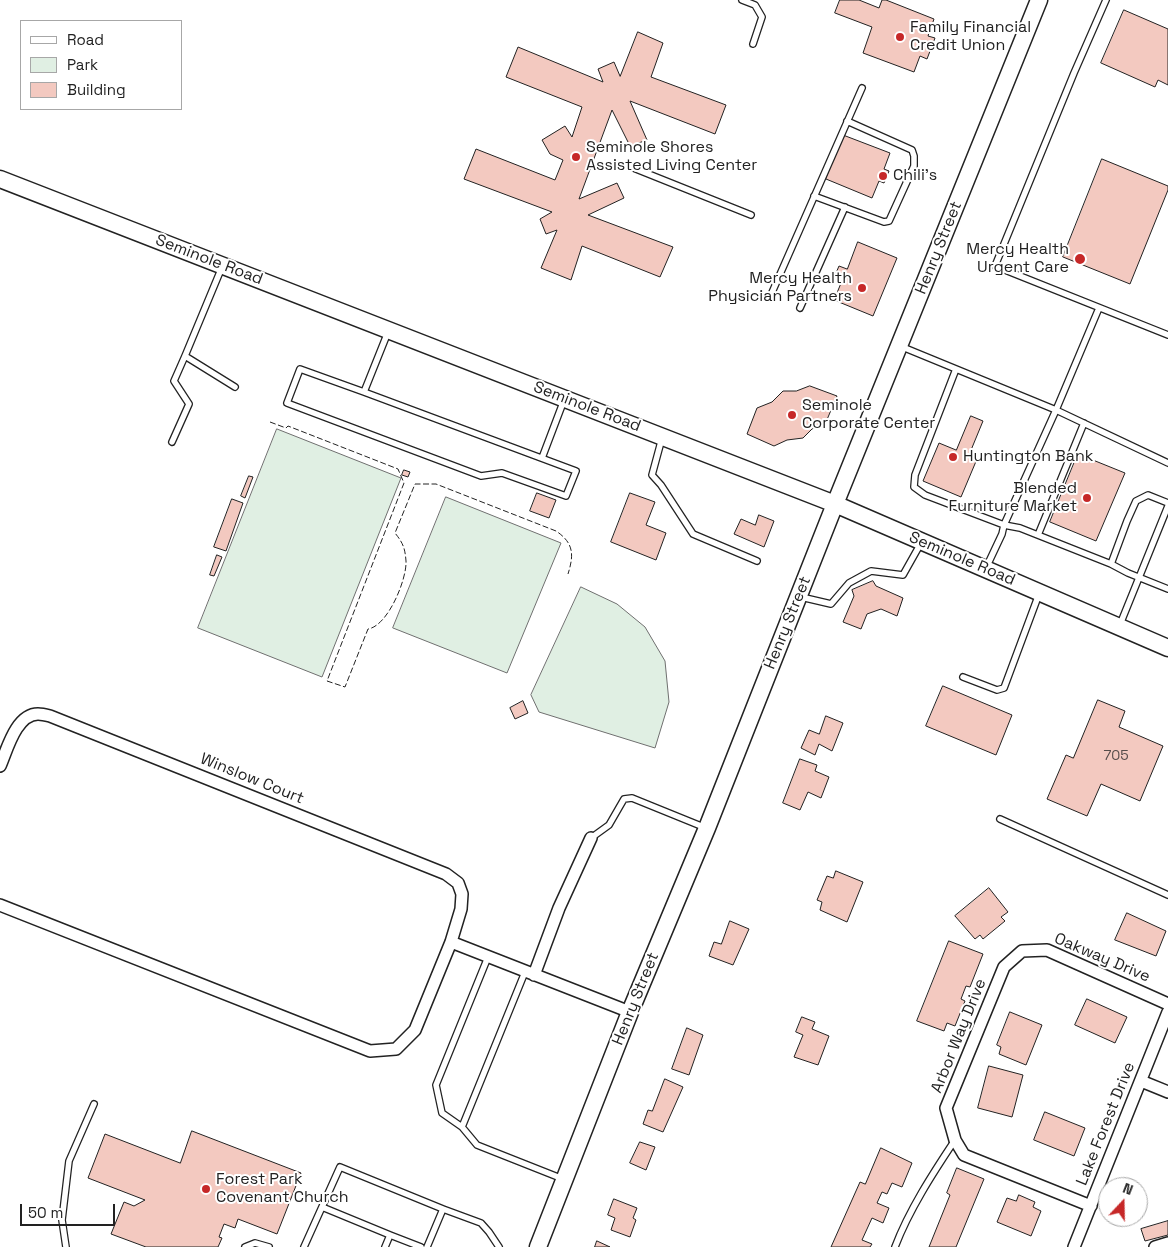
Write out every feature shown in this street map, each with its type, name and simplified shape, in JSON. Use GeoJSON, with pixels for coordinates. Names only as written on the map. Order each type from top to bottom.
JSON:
{"type":"FeatureCollection","features":[{"type":"Feature","properties":{"kind":"street","name":"Henry Street"},"geometry":{"type":"LineString","coordinates":[[538,1247],[630,1012],[707,828],[835,504],[1039,0]]}},
{"type":"Feature","properties":{"kind":"street","name":"Seminole Road"},"geometry":{"type":"LineString","coordinates":[[0,179],[835,504],[1168,648]]}},
{"type":"Feature","properties":{"kind":"street","name":"Winslow Court"},"geometry":{"type":"LineString","coordinates":[[0,766],[15,728],[25,719],[36,714],[50,716],[446,874],[458,884],[462,894],[461,909],[451,942],[415,1030],[396,1049],[370,1051],[0,905]]}},
{"type":"Feature","properties":{"kind":"street"},"geometry":{"type":"LineString","coordinates":[[529,973],[591,838]]}},
{"type":"Feature","properties":{"kind":"street"},"geometry":{"type":"LineString","coordinates":[[451,942],[630,1012]]}},
{"type":"Feature","properties":{"kind":"street","name":"Oakway Drive"},"geometry":{"type":"LineString","coordinates":[[1022,951],[1047,950],[1168,1004]]}},
{"type":"Feature","properties":{"kind":"street","name":"Arbor Way Drive"},"geometry":{"type":"LineString","coordinates":[[955,1140],[946,1108],[1004,968],[1022,951]]}},
{"type":"Feature","properties":{"kind":"street","name":"Lake Forest Drive"},"geometry":{"type":"LineString","coordinates":[[1074,1247],[1168,1012]]}},
{"type":"Feature","properties":{"kind":"street"},"geometry":{"type":"LineString","coordinates":[[1140,1081],[1168,1092]]}},
{"type":"Feature","properties":{"kind":"street"},"geometry":{"type":"LineString","coordinates":[[955,1140],[964,1155],[1091,1206]]}},
{"type":"Feature","properties":{"kind":"street"},"geometry":{"type":"LineString","coordinates":[[1154,1247],[1168,1243]]}},
{"type":"Feature","properties":{"kind":"lane"},"geometry":{"type":"LineString","coordinates":[[742,0],[755,5],[762,17],[753,44]]}},
{"type":"Feature","properties":{"kind":"lane"},"geometry":{"type":"LineString","coordinates":[[1106,0],[995,266],[1168,335]]}},
{"type":"Feature","properties":{"kind":"lane"},"geometry":{"type":"LineString","coordinates":[[770,297],[862,88]]}},
{"type":"Feature","properties":{"kind":"lane"},"geometry":{"type":"LineString","coordinates":[[814,196],[884,222],[889,221],[914,166],[912,150],[847,121]]}},
{"type":"Feature","properties":{"kind":"lane"},"geometry":{"type":"LineString","coordinates":[[626,165],[751,215]]}},
{"type":"Feature","properties":{"kind":"lane"},"geometry":{"type":"LineString","coordinates":[[800,308],[845,207]]}},
{"type":"Feature","properties":{"kind":"lane"},"geometry":{"type":"LineString","coordinates":[[172,442],[189,404],[174,381],[223,266]]}},
{"type":"Feature","properties":{"kind":"lane"},"geometry":{"type":"LineString","coordinates":[[985,569],[1002,534],[1004,525],[1056,410],[1099,308]]}},
{"type":"Feature","properties":{"kind":"lane"},"geometry":{"type":"LineString","coordinates":[[364,392],[388,330]]}},
{"type":"Feature","properties":{"kind":"lane"},"geometry":{"type":"LineString","coordinates":[[900,346],[1056,410],[1168,462]]}},
{"type":"Feature","properties":{"kind":"lane"},"geometry":{"type":"LineString","coordinates":[[185,356],[235,387]]}},
{"type":"Feature","properties":{"kind":"lane"},"geometry":{"type":"LineString","coordinates":[[300,369],[364,392],[576,471],[566,496],[502,473],[481,476],[287,402],[300,369]]}},
{"type":"Feature","properties":{"kind":"lane"},"geometry":{"type":"LineString","coordinates":[[956,369],[914,475],[914,487],[925,495],[1004,525],[1020,528],[1168,589]]}},
{"type":"Feature","properties":{"kind":"lane"},"geometry":{"type":"LineString","coordinates":[[542,458],[565,398]]}},
{"type":"Feature","properties":{"kind":"lane"},"geometry":{"type":"LineString","coordinates":[[1038,535],[1084,423]]}},
{"type":"Feature","properties":{"kind":"lane"},"geometry":{"type":"LineString","coordinates":[[662,436],[652,475],[661,485],[693,534],[757,561]]}},
{"type":"Feature","properties":{"kind":"lane"},"geometry":{"type":"LineString","coordinates":[[1111,564],[1136,501],[1148,495],[1168,504],[1119,627]]}},
{"type":"Feature","properties":{"kind":"lane"},"geometry":{"type":"LineString","coordinates":[[799,596],[832,604],[849,583],[871,571],[903,575],[922,542]]}},
{"type":"Feature","properties":{"kind":"lane"},"geometry":{"type":"LineString","coordinates":[[963,677],[997,690],[1004,688],[1039,592]]}},
{"type":"Feature","properties":{"kind":"lane"},"geometry":{"type":"LineString","coordinates":[[591,838],[609,824],[624,799],[632,798],[707,828]]}},
{"type":"Feature","properties":{"kind":"lane"},"geometry":{"type":"LineString","coordinates":[[1000,819],[1168,895]]}},
{"type":"Feature","properties":{"kind":"lane"},"geometry":{"type":"LineString","coordinates":[[488,957],[436,1085],[442,1113],[462,1127],[477,1145],[564,1179]]}},
{"type":"Feature","properties":{"kind":"lane"},"geometry":{"type":"LineString","coordinates":[[462,1127],[529,973]]}},
{"type":"Feature","properties":{"kind":"lane"},"geometry":{"type":"LineString","coordinates":[[66,1247],[62,1220],[69,1162],[94,1104]]}},
{"type":"Feature","properties":{"kind":"lane"},"geometry":{"type":"LineString","coordinates":[[895,1247],[901,1230],[938,1165],[955,1140]]}},
{"type":"Feature","properties":{"kind":"lane"},"geometry":{"type":"LineString","coordinates":[[304,1247],[340,1167],[481,1223],[500,1247]]}},
{"type":"Feature","properties":{"kind":"lane"},"geometry":{"type":"LineString","coordinates":[[322,1207],[421,1247]]}},
{"type":"Feature","properties":{"kind":"lane"},"geometry":{"type":"LineString","coordinates":[[426,1247],[443,1209]]}},
{"type":"Feature","properties":{"kind":"lane"},"geometry":{"type":"LineString","coordinates":[[385,1247],[390,1235]]}},
{"type":"Feature","properties":{"kind":"lane"},"geometry":{"type":"LineString","coordinates":[[245,1247],[255,1243],[269,1247]]}},
{"type":"Feature","properties":{"kind":"green space"},"geometry":{"type":"Polygon","coordinates":[[[277,429],[401,478],[322,677],[198,628],[277,429]]]}},
{"type":"Feature","properties":{"kind":"green space"},"geometry":{"type":"Polygon","coordinates":[[[446,497],[561,543],[507,673],[393,628],[446,497]]]}},
{"type":"Feature","properties":{"kind":"green space"},"geometry":{"type":"Polygon","coordinates":[[[581,587],[617,604],[645,627],[665,661],[669,702],[655,748],[539,712],[531,695],[581,587]]]}},
{"type":"Feature","properties":{"kind":"building","name":"Family Financial Credit Union"},"geometry":{"type":"Polygon","coordinates":[[[840,0],[859,0],[879,8],[882,0],[886,0],[934,19],[928,36],[935,38],[927,59],[920,56],[914,72],[863,53],[872,27],[835,13],[840,0]]]}},
{"type":"Feature","properties":{"kind":"building"},"geometry":{"type":"Polygon","coordinates":[[[1124,10],[1168,29],[1168,85],[1158,80],[1155,87],[1101,63],[1124,10]]]}},
{"type":"Feature","properties":{"kind":"building","name":"Seminole Shores Assisted Living Center"},"geometry":{"type":"Polygon","coordinates":[[[638,32],[663,43],[651,77],[726,105],[715,134],[630,101],[647,140],[630,146],[612,110],[579,199],[617,183],[624,198],[588,215],[673,247],[660,277],[582,246],[571,280],[541,268],[557,230],[546,234],[540,219],[552,212],[464,179],[476,149],[555,180],[563,160],[550,154],[542,140],[565,126],[572,137],[582,107],[506,77],[518,47],[603,82],[598,69],[614,62],[620,76],[638,32]]]}},
{"type":"Feature","properties":{"kind":"building"},"geometry":{"type":"Polygon","coordinates":[[[843,135],[890,153],[884,169],[889,171],[884,183],[879,181],[872,198],[826,179],[843,135]]]}},
{"type":"Feature","properties":{"kind":"building"},"geometry":{"type":"Polygon","coordinates":[[[1102,159],[1168,186],[1130,284],[1063,257],[1102,159]]]}},
{"type":"Feature","properties":{"kind":"building","name":"Mercy Health Physician Partners"},"geometry":{"type":"Polygon","coordinates":[[[858,242],[897,258],[873,316],[834,300],[844,276],[836,273],[839,266],[847,269],[858,242]]]}},
{"type":"Feature","properties":{"kind":"building","name":"Seminole Corporate Center"},"geometry":{"type":"Polygon","coordinates":[[[810,386],[837,396],[826,422],[812,429],[803,438],[787,440],[774,446],[747,434],[757,408],[772,402],[783,391],[796,391],[810,386]]]}},
{"type":"Feature","properties":{"kind":"building","name":"Huntington Bank"},"geometry":{"type":"Polygon","coordinates":[[[971,416],[983,421],[969,455],[977,459],[961,497],[923,481],[939,443],[956,450],[971,416]]]}},
{"type":"Feature","properties":{"kind":"building","name":"Blended Furniture Market"},"geometry":{"type":"Polygon","coordinates":[[[1078,454],[1125,473],[1096,541],[1050,522],[1078,454]]]}},
{"type":"Feature","properties":{"kind":"building"},"geometry":{"type":"Polygon","coordinates":[[[404,470],[410,472],[408,477],[402,475],[404,470]]]}},
{"type":"Feature","properties":{"kind":"building"},"geometry":{"type":"Polygon","coordinates":[[[249,476],[253,477],[245,498],[241,496],[249,476]]]}},
{"type":"Feature","properties":{"kind":"building"},"geometry":{"type":"Polygon","coordinates":[[[537,493],[556,500],[549,518],[530,511],[537,493]]]}},
{"type":"Feature","properties":{"kind":"building"},"geometry":{"type":"Polygon","coordinates":[[[630,493],[655,502],[646,525],[666,533],[656,560],[611,542],[630,493]]]}},
{"type":"Feature","properties":{"kind":"building"},"geometry":{"type":"Polygon","coordinates":[[[232,499],[243,503],[226,551],[214,547],[232,499]]]}},
{"type":"Feature","properties":{"kind":"building"},"geometry":{"type":"Polygon","coordinates":[[[759,515],[774,521],[764,547],[734,534],[741,519],[755,525],[759,515]]]}},
{"type":"Feature","properties":{"kind":"building"},"geometry":{"type":"Polygon","coordinates":[[[217,555],[222,557],[214,576],[210,575],[217,555]]]}},
{"type":"Feature","properties":{"kind":"building"},"geometry":{"type":"Polygon","coordinates":[[[873,581],[876,586],[903,598],[897,616],[881,609],[867,614],[861,629],[843,622],[854,596],[852,590],[873,581]]]}},
{"type":"Feature","properties":{"kind":"building"},"geometry":{"type":"Polygon","coordinates":[[[943,686],[1012,715],[996,755],[926,726],[943,686]]]}},
{"type":"Feature","properties":{"kind":"building"},"geometry":{"type":"Polygon","coordinates":[[[1098,700],[1125,711],[1119,727],[1163,746],[1140,801],[1101,784],[1087,816],[1047,799],[1066,755],[1073,758],[1098,700]]]}},
{"type":"Feature","properties":{"kind":"building"},"geometry":{"type":"Polygon","coordinates":[[[523,701],[528,713],[515,719],[510,708],[523,701]]]}},
{"type":"Feature","properties":{"kind":"building"},"geometry":{"type":"Polygon","coordinates":[[[826,716],[843,723],[832,751],[819,744],[815,755],[801,748],[809,730],[819,734],[826,716]]]}},
{"type":"Feature","properties":{"kind":"building"},"geometry":{"type":"Polygon","coordinates":[[[800,759],[817,765],[815,771],[829,777],[821,798],[808,792],[800,810],[783,803],[800,759]]]}},
{"type":"Feature","properties":{"kind":"building"},"geometry":{"type":"Polygon","coordinates":[[[836,871],[863,882],[847,922],[820,910],[822,902],[817,900],[827,876],[833,878],[836,871]]]}},
{"type":"Feature","properties":{"kind":"building"},"geometry":{"type":"Polygon","coordinates":[[[989,888],[1008,912],[1001,917],[1005,921],[983,939],[980,935],[975,939],[955,916],[989,888]]]}},
{"type":"Feature","properties":{"kind":"building"},"geometry":{"type":"Polygon","coordinates":[[[1127,913],[1166,931],[1156,956],[1115,940],[1127,913]]]}},
{"type":"Feature","properties":{"kind":"building"},"geometry":{"type":"Polygon","coordinates":[[[730,921],[749,929],[733,965],[709,956],[714,942],[721,944],[730,921]]]}},
{"type":"Feature","properties":{"kind":"building"},"geometry":{"type":"Polygon","coordinates":[[[949,941],[983,954],[970,987],[966,986],[961,999],[965,1001],[955,1026],[947,1023],[944,1031],[917,1021],[949,941]]]}},
{"type":"Feature","properties":{"kind":"building"},"geometry":{"type":"Polygon","coordinates":[[[1087,999],[1127,1017],[1115,1043],[1075,1025],[1087,999]]]}},
{"type":"Feature","properties":{"kind":"building"},"geometry":{"type":"Polygon","coordinates":[[[1010,1012],[1042,1025],[1026,1065],[999,1054],[1001,1047],[997,1045],[1010,1012]]]}},
{"type":"Feature","properties":{"kind":"building"},"geometry":{"type":"Polygon","coordinates":[[[802,1017],[815,1022],[812,1029],[829,1036],[818,1065],[794,1057],[803,1035],[796,1032],[802,1017]]]}},
{"type":"Feature","properties":{"kind":"building"},"geometry":{"type":"Polygon","coordinates":[[[687,1028],[703,1035],[689,1075],[672,1069],[687,1028]]]}},
{"type":"Feature","properties":{"kind":"building"},"geometry":{"type":"Polygon","coordinates":[[[989,1066],[1023,1075],[1012,1117],[978,1108],[989,1066]]]}},
{"type":"Feature","properties":{"kind":"building"},"geometry":{"type":"Polygon","coordinates":[[[665,1079],[683,1087],[663,1132],[643,1124],[648,1110],[652,1111],[665,1079]]]}},
{"type":"Feature","properties":{"kind":"building"},"geometry":{"type":"Polygon","coordinates":[[[1045,1112],[1085,1128],[1074,1156],[1034,1140],[1045,1112]]]}},
{"type":"Feature","properties":{"kind":"building","name":"Forest Park Covenant Church"},"geometry":{"type":"Polygon","coordinates":[[[192,1131],[301,1173],[277,1234],[238,1219],[235,1228],[224,1224],[219,1237],[222,1238],[218,1247],[146,1247],[111,1234],[124,1202],[134,1206],[145,1200],[88,1178],[105,1134],[180,1163],[192,1131]]]}},
{"type":"Feature","properties":{"kind":"building"},"geometry":{"type":"Polygon","coordinates":[[[640,1142],[655,1147],[646,1170],[630,1163],[640,1142]]]}},
{"type":"Feature","properties":{"kind":"building"},"geometry":{"type":"Polygon","coordinates":[[[881,1148],[912,1163],[902,1187],[892,1183],[887,1194],[882,1192],[877,1203],[889,1208],[883,1223],[872,1218],[862,1240],[872,1244],[870,1247],[831,1247],[860,1182],[865,1184],[881,1148]]]}},
{"type":"Feature","properties":{"kind":"building"},"geometry":{"type":"Polygon","coordinates":[[[957,1168],[984,1179],[956,1247],[929,1247],[950,1195],[947,1193],[957,1168]]]}},
{"type":"Feature","properties":{"kind":"building"},"geometry":{"type":"Polygon","coordinates":[[[1019,1195],[1035,1202],[1033,1207],[1041,1211],[1031,1236],[997,1222],[1007,1198],[1016,1201],[1019,1195]]]}},
{"type":"Feature","properties":{"kind":"building"},"geometry":{"type":"Polygon","coordinates":[[[614,1199],[637,1208],[633,1218],[636,1220],[630,1237],[611,1230],[615,1218],[608,1215],[614,1199]]]}},
{"type":"Feature","properties":{"kind":"building"},"geometry":{"type":"Polygon","coordinates":[[[1168,1221],[1168,1235],[1145,1241],[1141,1229],[1168,1221]]]}},
{"type":"Feature","properties":{"kind":"building"},"geometry":{"type":"Polygon","coordinates":[[[597,1241],[610,1247],[595,1247],[597,1241]]]}},
{"type":"Feature","properties":{"kind":"fence"},"geometry":{"type":"LineString","coordinates":[[270,422],[286,428],[288,426],[398,469],[404,483],[327,681],[345,687],[368,629],[383,620],[400,590],[406,561],[403,546],[395,533],[415,484],[436,484],[556,531],[566,540],[571,550],[572,555],[568,574]]}},
{"type":"Feature","properties":{"kind":"place","name":"Family Financial Credit Union"},"geometry":{"type":"Point","coordinates":[900,37]}},
{"type":"Feature","properties":{"kind":"place","name":"Seminole Shores Assisted Living Center"},"geometry":{"type":"Point","coordinates":[576,157]}},
{"type":"Feature","properties":{"kind":"place","name":"Chili's"},"geometry":{"type":"Point","coordinates":[883,176]}},
{"type":"Feature","properties":{"kind":"place","name":"Mercy Health Urgent Care"},"geometry":{"type":"Point","coordinates":[1080,259]}},
{"type":"Feature","properties":{"kind":"place","name":"Mercy Health Physician Partners"},"geometry":{"type":"Point","coordinates":[862,288]}},
{"type":"Feature","properties":{"kind":"place","name":"Seminole Corporate Center"},"geometry":{"type":"Point","coordinates":[792,415]}},
{"type":"Feature","properties":{"kind":"place","name":"Huntington Bank"},"geometry":{"type":"Point","coordinates":[953,457]}},
{"type":"Feature","properties":{"kind":"place","name":"Blended Furniture Market"},"geometry":{"type":"Point","coordinates":[1087,498]}},
{"type":"Feature","properties":{"kind":"place","name":"Forest Park Covenant Church"},"geometry":{"type":"Point","coordinates":[206,1189]}}]}
